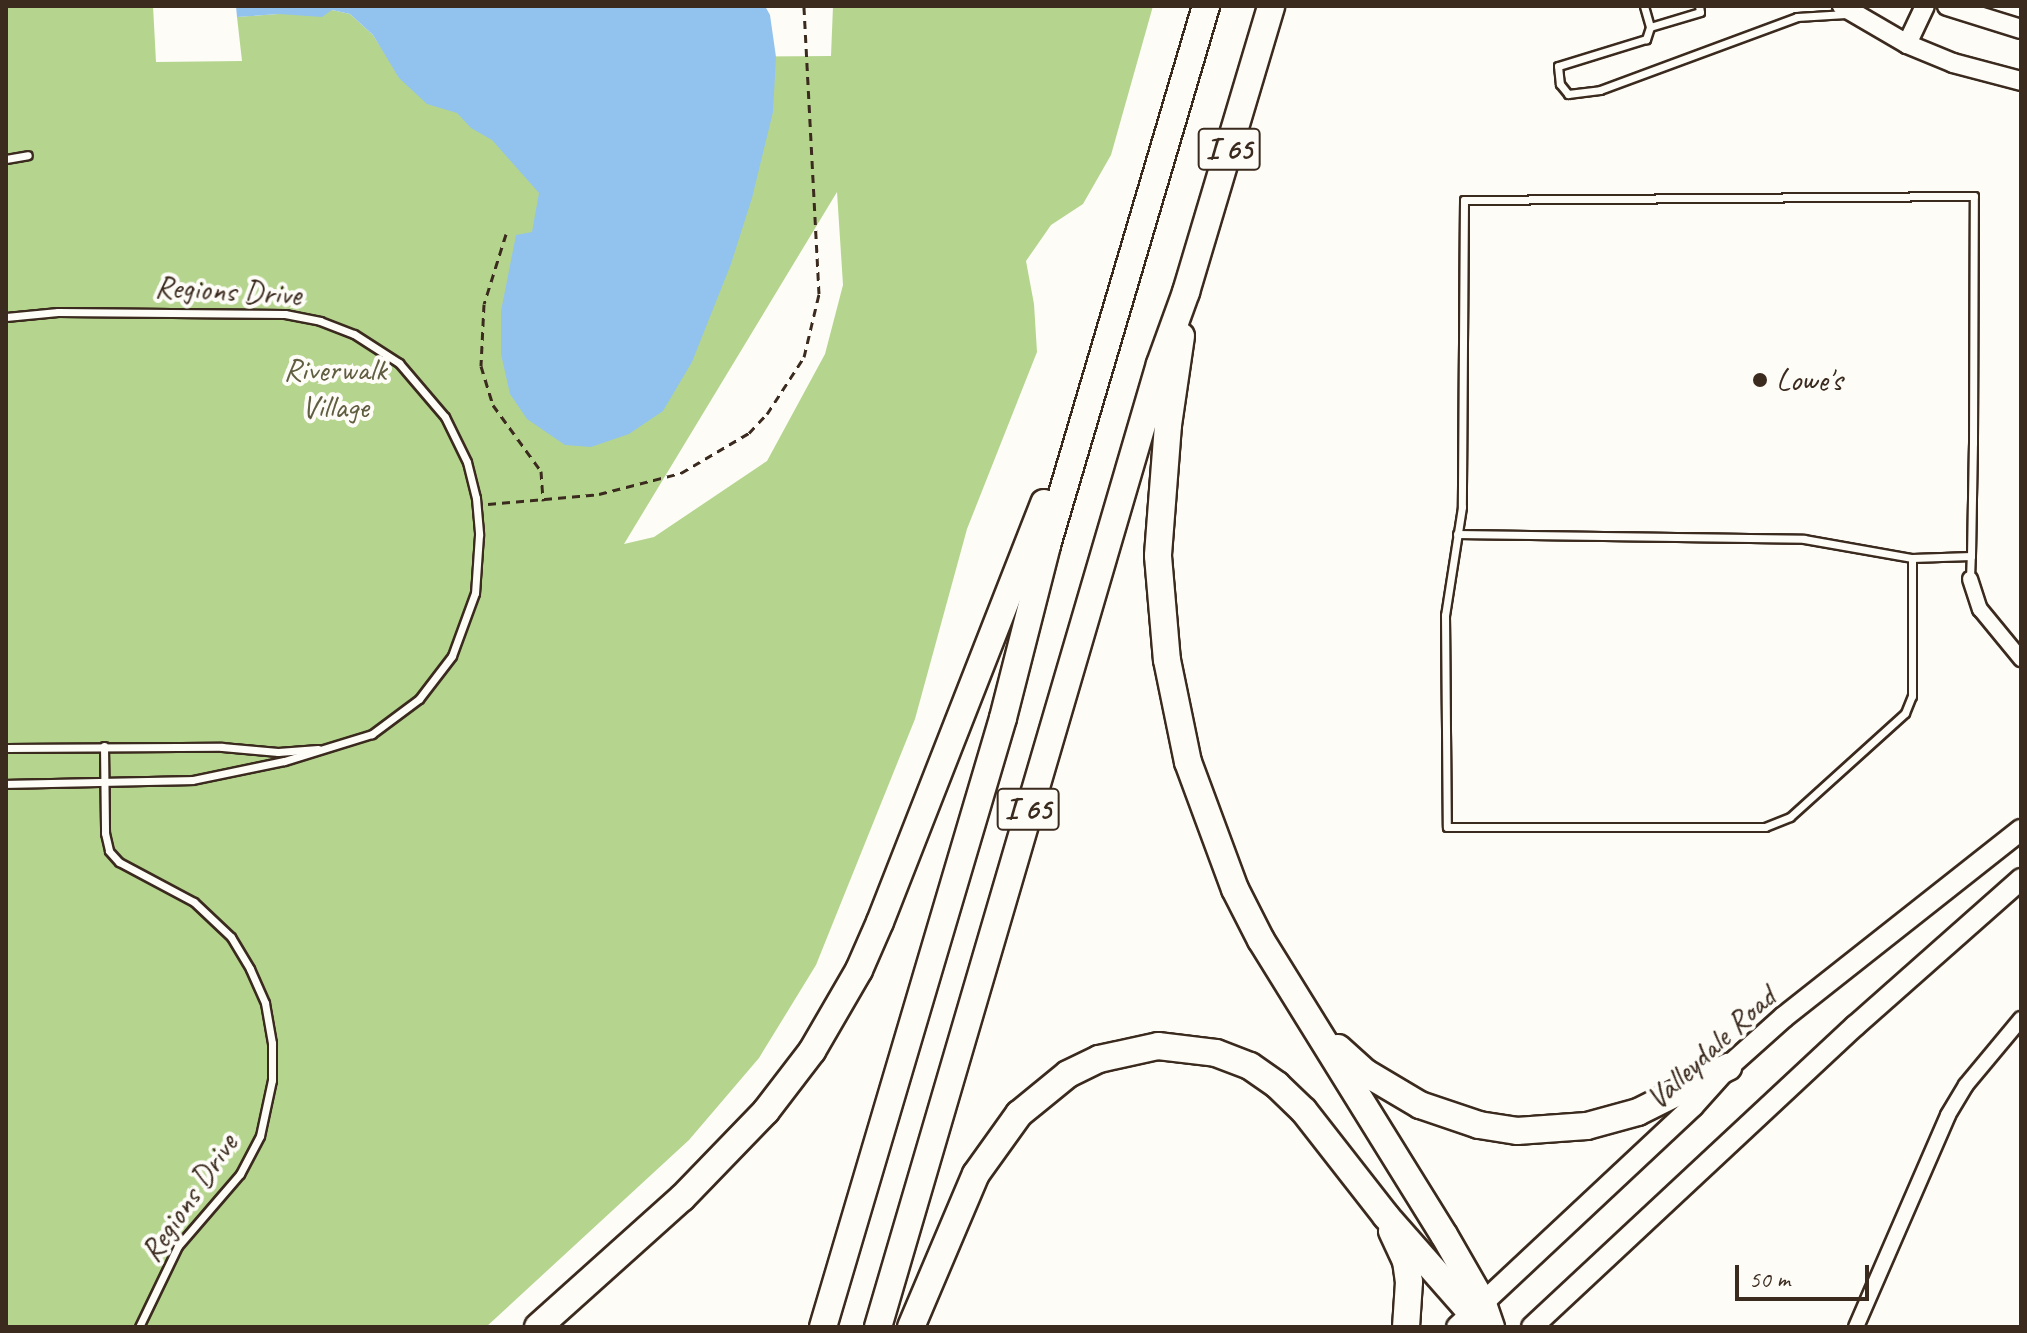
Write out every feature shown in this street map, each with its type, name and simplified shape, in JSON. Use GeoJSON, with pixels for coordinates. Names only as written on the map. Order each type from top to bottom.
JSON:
{"type":"FeatureCollection","features":[{"type":"Feature","properties":{"kind":"highway","name":"I 65"},"geometry":{"type":"LineString","coordinates":[[823,1327],[1003,718],[1088,405],[1206,6]]}},
{"type":"Feature","properties":{"kind":"highway","name":"I 65"},"geometry":{"type":"LineString","coordinates":[[878,1327],[1160,364],[1186,292],[1271,6]]}},
{"type":"Feature","properties":{"kind":"highway"},"geometry":{"type":"LineString","coordinates":[[1186,292],[1159,520],[1162,611],[1174,706],[1202,804],[1235,889],[1261,940],[1321,1036],[1477,1320]]}},
{"type":"Feature","properties":{"kind":"highway"},"geometry":{"type":"LineString","coordinates":[[538,1327],[682,1198],[728,1152],[793,1075],[836,1011],[880,922],[1043,506],[1088,405]]}},
{"type":"Feature","properties":{"kind":"highway"},"geometry":{"type":"LineString","coordinates":[[1321,1036],[1402,1096],[1479,1125],[1517,1131],[1587,1126],[1638,1112],[1728,1067]]}},
{"type":"Feature","properties":{"kind":"highway"},"geometry":{"type":"LineString","coordinates":[[911,1327],[976,1174],[1019,1114],[1068,1074],[1099,1059],[1158,1046],[1216,1053],[1250,1066],[1304,1111],[1386,1216],[1413,1243],[1477,1320]]}},
{"type":"Feature","properties":{"kind":"highway"},"geometry":{"type":"LineString","coordinates":[[1386,1216],[1406,1261],[1409,1282],[1406,1327]]}},
{"type":"Feature","properties":{"kind":"main road","name":"Valleydale Road"},"geometry":{"type":"LineString","coordinates":[[1477,1320],[1693,1106],[1728,1067],[1784,1017],[2021,830]]}},
{"type":"Feature","properties":{"kind":"main road"},"geometry":{"type":"LineString","coordinates":[[1532,1327],[1855,1026],[2021,879]]}},
{"type":"Feature","properties":{"kind":"street"},"geometry":{"type":"LineString","coordinates":[[1907,44],[1925,6]]}},
{"type":"Feature","properties":{"kind":"street"},"geometry":{"type":"LineString","coordinates":[[1949,6],[2021,29]]}},
{"type":"Feature","properties":{"kind":"street"},"geometry":{"type":"LineString","coordinates":[[1847,10],[1907,44],[1953,63],[2021,81]]}},
{"type":"Feature","properties":{"kind":"street"},"geometry":{"type":"LineString","coordinates":[[1970,579],[1980,609],[2021,659]]}},
{"type":"Feature","properties":{"kind":"street"},"geometry":{"type":"LineString","coordinates":[[1856,1327],[1948,1115],[1966,1085],[2021,1019]]}},
{"type":"Feature","properties":{"kind":"lane"},"geometry":{"type":"LineString","coordinates":[[1644,6],[1650,27],[1646,39],[1558,66],[1560,84],[1568,94],[1600,90],[1797,17],[1847,10]]}},
{"type":"Feature","properties":{"kind":"lane"},"geometry":{"type":"LineString","coordinates":[[1650,27],[1700,12],[1699,6]]}},
{"type":"Feature","properties":{"kind":"lane"},"geometry":{"type":"LineString","coordinates":[[1797,17],[1799,6]]}},
{"type":"Feature","properties":{"kind":"lane"},"geometry":{"type":"LineString","coordinates":[[6,159],[28,155]]}},
{"type":"Feature","properties":{"kind":"lane"},"geometry":{"type":"LineString","coordinates":[[1912,558],[1912,696],[1905,713],[1790,817],[1765,827],[1447,827],[1445,615],[1462,507],[1464,200],[1974,196],[1970,579]]}},
{"type":"Feature","properties":{"kind":"lane","name":"Regions Drive"},"geometry":{"type":"LineString","coordinates":[[6,317],[58,312],[191,310],[285,314],[320,321],[386,353],[425,389],[454,431],[467,462],[477,505],[479,535],[475,593],[452,656],[419,699],[372,734],[340,747],[227,775],[155,783],[6,784]]}},
{"type":"Feature","properties":{"kind":"lane"},"geometry":{"type":"LineString","coordinates":[[1457,534],[1804,539],[1912,558],[1971,556]]}},
{"type":"Feature","properties":{"kind":"lane","name":"Regions Drive"},"geometry":{"type":"LineString","coordinates":[[104,746],[105,833],[113,857],[194,902],[231,937],[265,1003],[272,1043],[272,1080],[260,1136],[240,1174],[178,1246],[139,1327]]}},
{"type":"Feature","properties":{"kind":"lane","name":"Regions Drive"},"geometry":{"type":"LineString","coordinates":[[6,748],[222,747],[278,752],[340,747]]}},
{"type":"Feature","properties":{"kind":"path"},"geometry":{"type":"LineString","coordinates":[[477,505],[543,501],[647,484],[681,473],[723,451],[749,433],[767,414],[804,357],[819,294],[804,6]]}},
{"type":"Feature","properties":{"kind":"path"},"geometry":{"type":"LineString","coordinates":[[506,234],[484,304],[481,366],[493,405],[541,471],[543,501]]}},
{"type":"Feature","properties":{"kind":"green space","name":"Riverwalk Village"},"geometry":{"type":"Polygon","coordinates":[[[6,6],[153,6],[156,62],[242,61],[237,17],[332,10],[350,14],[373,35],[389,60],[831,56],[833,6],[1153,6],[1111,155],[1083,204],[1051,225],[1026,261],[1034,304],[1037,352],[967,529],[915,719],[816,965],[759,1058],[689,1140],[486,1327],[6,1327],[6,6]],[[837,192],[624,544],[654,537],[767,461],[825,354],[843,285],[837,192]]]}},
{"type":"Feature","properties":{"kind":"water"},"geometry":{"type":"Polygon","coordinates":[[[236,6],[765,6],[770,15],[776,57],[773,112],[752,198],[731,264],[692,362],[663,411],[629,434],[591,447],[565,445],[527,419],[510,394],[501,354],[501,311],[516,235],[532,232],[539,193],[492,140],[471,128],[457,113],[427,104],[399,78],[373,35],[350,14],[332,10],[322,17],[279,14],[237,17],[236,6]]]}},
{"type":"Feature","properties":{"kind":"place","name":"Lowe's"},"geometry":{"type":"Point","coordinates":[1760,380]}}]}
